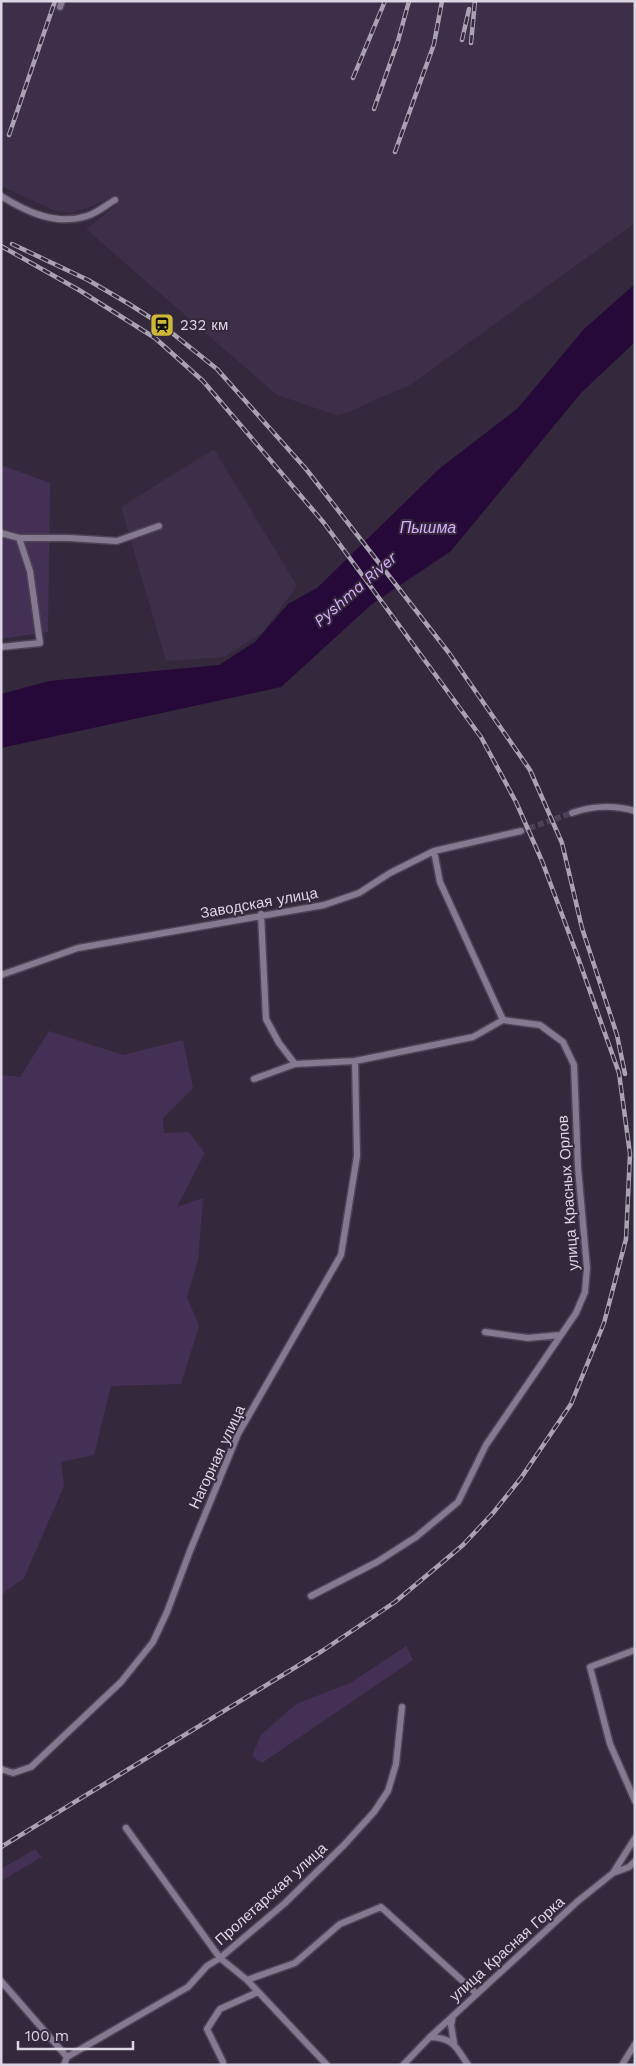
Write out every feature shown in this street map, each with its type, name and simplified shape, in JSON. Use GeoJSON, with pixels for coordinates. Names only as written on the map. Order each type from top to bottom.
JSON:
{"type":"FeatureCollection","features":[{"type":"Feature","properties":{"kind":"street"},"geometry":{"type":"LineString","coordinates":[[1,196],[24,210],[61,221],[88,216],[115,200]]}},
{"type":"Feature","properties":{"kind":"street"},"geometry":{"type":"LineString","coordinates":[[1,534],[19,538],[69,538],[117,541],[158,526]]}},
{"type":"Feature","properties":{"kind":"street"},"geometry":{"type":"LineString","coordinates":[[1,647],[40,643],[30,571],[19,538]]}},
{"type":"Feature","properties":{"kind":"street"},"geometry":{"type":"LineString","coordinates":[[572,813],[586,808],[623,808],[635,812]]}},
{"type":"Feature","properties":{"kind":"street","name":"Заводская улица"},"geometry":{"type":"LineString","coordinates":[[1,975],[78,948],[261,914],[324,905],[359,893],[390,873],[434,851],[521,831]]}},
{"type":"Feature","properties":{"kind":"street"},"geometry":{"type":"LineString","coordinates":[[254,1079],[294,1064],[355,1061],[473,1037],[503,1020],[440,882],[434,851]]}},
{"type":"Feature","properties":{"kind":"street"},"geometry":{"type":"LineString","coordinates":[[261,914],[266,1018],[279,1043],[294,1064]]}},
{"type":"Feature","properties":{"kind":"street","name":"улица Красных Орлов"},"geometry":{"type":"LineString","coordinates":[[311,1596],[377,1562],[408,1542],[458,1502],[486,1445],[576,1313],[584,1292],[587,1268],[578,1168],[574,1064],[563,1042],[540,1025],[503,1020]]}},
{"type":"Feature","properties":{"kind":"street","name":"Нагорная улица"},"geometry":{"type":"LineString","coordinates":[[1,1769],[13,1773],[31,1767],[121,1682],[153,1642],[167,1612],[238,1434],[341,1255],[357,1156],[355,1061]]}},
{"type":"Feature","properties":{"kind":"street"},"geometry":{"type":"LineString","coordinates":[[485,1332],[528,1338],[560,1335]]}},
{"type":"Feature","properties":{"kind":"street"},"geometry":{"type":"LineString","coordinates":[[635,1650],[590,1668],[610,1744],[635,1801]]}},
{"type":"Feature","properties":{"kind":"street","name":"Пролетарская улица"},"geometry":{"type":"LineString","coordinates":[[67,2057],[188,1987],[207,1966],[220,1958],[285,1903],[374,1812],[388,1791],[396,1764],[402,1707]]}},
{"type":"Feature","properties":{"kind":"street"},"geometry":{"type":"LineString","coordinates":[[126,1828],[220,1958],[247,1980],[327,2065]]}},
{"type":"Feature","properties":{"kind":"street"},"geometry":{"type":"LineString","coordinates":[[613,1873],[635,1838]]}},
{"type":"Feature","properties":{"kind":"street","name":"улица Красная Горка"},"geometry":{"type":"LineString","coordinates":[[403,2065],[430,2037],[578,1901],[613,1873],[629,1867],[635,1861]]}},
{"type":"Feature","properties":{"kind":"street"},"geometry":{"type":"LineString","coordinates":[[247,1980],[295,1963],[340,1924],[381,1908],[477,1994]]}},
{"type":"Feature","properties":{"kind":"street"},"geometry":{"type":"LineString","coordinates":[[1,1981],[67,2057],[64,2065]]}},
{"type":"Feature","properties":{"kind":"street"},"geometry":{"type":"LineString","coordinates":[[223,2062],[207,2029],[220,2009],[258,1992]]}},
{"type":"Feature","properties":{"kind":"street"},"geometry":{"type":"LineString","coordinates":[[453,2016],[451,2026],[454,2043],[468,2065]]}},
{"type":"Feature","properties":{"kind":"street"},"geometry":{"type":"LineString","coordinates":[[430,2037],[444,2037],[454,2043]]}},
{"type":"Feature","properties":{"kind":"street"},"geometry":{"type":"LineString","coordinates":[[622,2065],[635,2044]]}},
{"type":"Feature","properties":{"kind":"shaded area"},"geometry":{"type":"Polygon","coordinates":[[[1,1],[635,1],[635,223],[410,385],[339,416],[277,395],[86,229],[118,204],[111,197],[90,207],[70,213],[53,210],[1,186],[1,1]]]}},
{"type":"Feature","properties":{"kind":"shaded area"},"geometry":{"type":"Polygon","coordinates":[[[214,449],[297,586],[262,633],[224,657],[166,661],[121,507],[214,449]]]}},
{"type":"Feature","properties":{"kind":"shaded area"},"geometry":{"type":"Polygon","coordinates":[[[1,465],[50,483],[48,632],[1,639],[1,465]]]}},
{"type":"Feature","properties":{"kind":"shaded area"},"geometry":{"type":"Polygon","coordinates":[[[49,1031],[123,1055],[183,1040],[193,1088],[163,1118],[164,1133],[189,1132],[205,1153],[177,1207],[203,1198],[198,1260],[187,1297],[199,1326],[181,1384],[111,1386],[94,1455],[61,1462],[64,1486],[24,1578],[1,1595],[1,1075],[20,1077],[49,1031]]]}},
{"type":"Feature","properties":{"kind":"shaded area"},"geometry":{"type":"Polygon","coordinates":[[[406,1646],[413,1660],[262,1763],[252,1756],[261,1735],[296,1704],[350,1683],[406,1646]]]}},
{"type":"Feature","properties":{"kind":"shaded area"},"geometry":{"type":"Polygon","coordinates":[[[35,1849],[42,1857],[1,1881],[1,1869],[35,1849]]]}},
{"type":"Feature","properties":{"kind":"water","name":"Пышма"},"geometry":{"type":"Polygon","coordinates":[[[635,284],[635,342],[581,393],[451,551],[372,604],[281,687],[1,748],[1,694],[49,681],[219,665],[255,642],[288,604],[317,588],[439,469],[518,408],[584,329],[635,284]]]}},
{"type":"Feature","properties":{"kind":"tunnel"},"geometry":{"type":"LineString","coordinates":[[521,831],[572,813]]}},
{"type":"Feature","properties":{"kind":"railway"},"geometry":{"type":"LineString","coordinates":[[9,135],[55,1]]}},
{"type":"Feature","properties":{"kind":"railway"},"geometry":{"type":"LineString","coordinates":[[353,78],[385,1]]}},
{"type":"Feature","properties":{"kind":"railway"},"geometry":{"type":"LineString","coordinates":[[374,109],[398,41],[409,1]]}},
{"type":"Feature","properties":{"kind":"railway"},"geometry":{"type":"LineString","coordinates":[[395,152],[434,44],[442,1]]}},
{"type":"Feature","properties":{"kind":"railway"},"geometry":{"type":"LineString","coordinates":[[471,43],[475,1]]}},
{"type":"Feature","properties":{"kind":"railway"},"geometry":{"type":"LineString","coordinates":[[462,40],[469,9]]}},
{"type":"Feature","properties":{"kind":"railway"},"geometry":{"type":"LineString","coordinates":[[12,244],[88,280],[129,304],[162,325],[217,369],[306,469],[449,653],[530,770],[562,843],[582,928],[617,1035],[625,1074]]}},
{"type":"Feature","properties":{"kind":"railway"},"geometry":{"type":"LineString","coordinates":[[1,246],[79,290],[155,338],[203,381],[324,523],[481,737],[516,802],[542,861],[576,952],[619,1073],[630,1154],[626,1239],[604,1323],[571,1404],[521,1478],[493,1513],[463,1545],[395,1602],[322,1651],[1,1847]]}},
{"type":"Feature","properties":{"kind":"place","name":"232 км"},"geometry":{"type":"Point","coordinates":[162,325]}},
{"type":"Feature","properties":{"kind":"water label","name":"Pyshma River"},"geometry":{"type":"Point","coordinates":[355,589]}}]}
